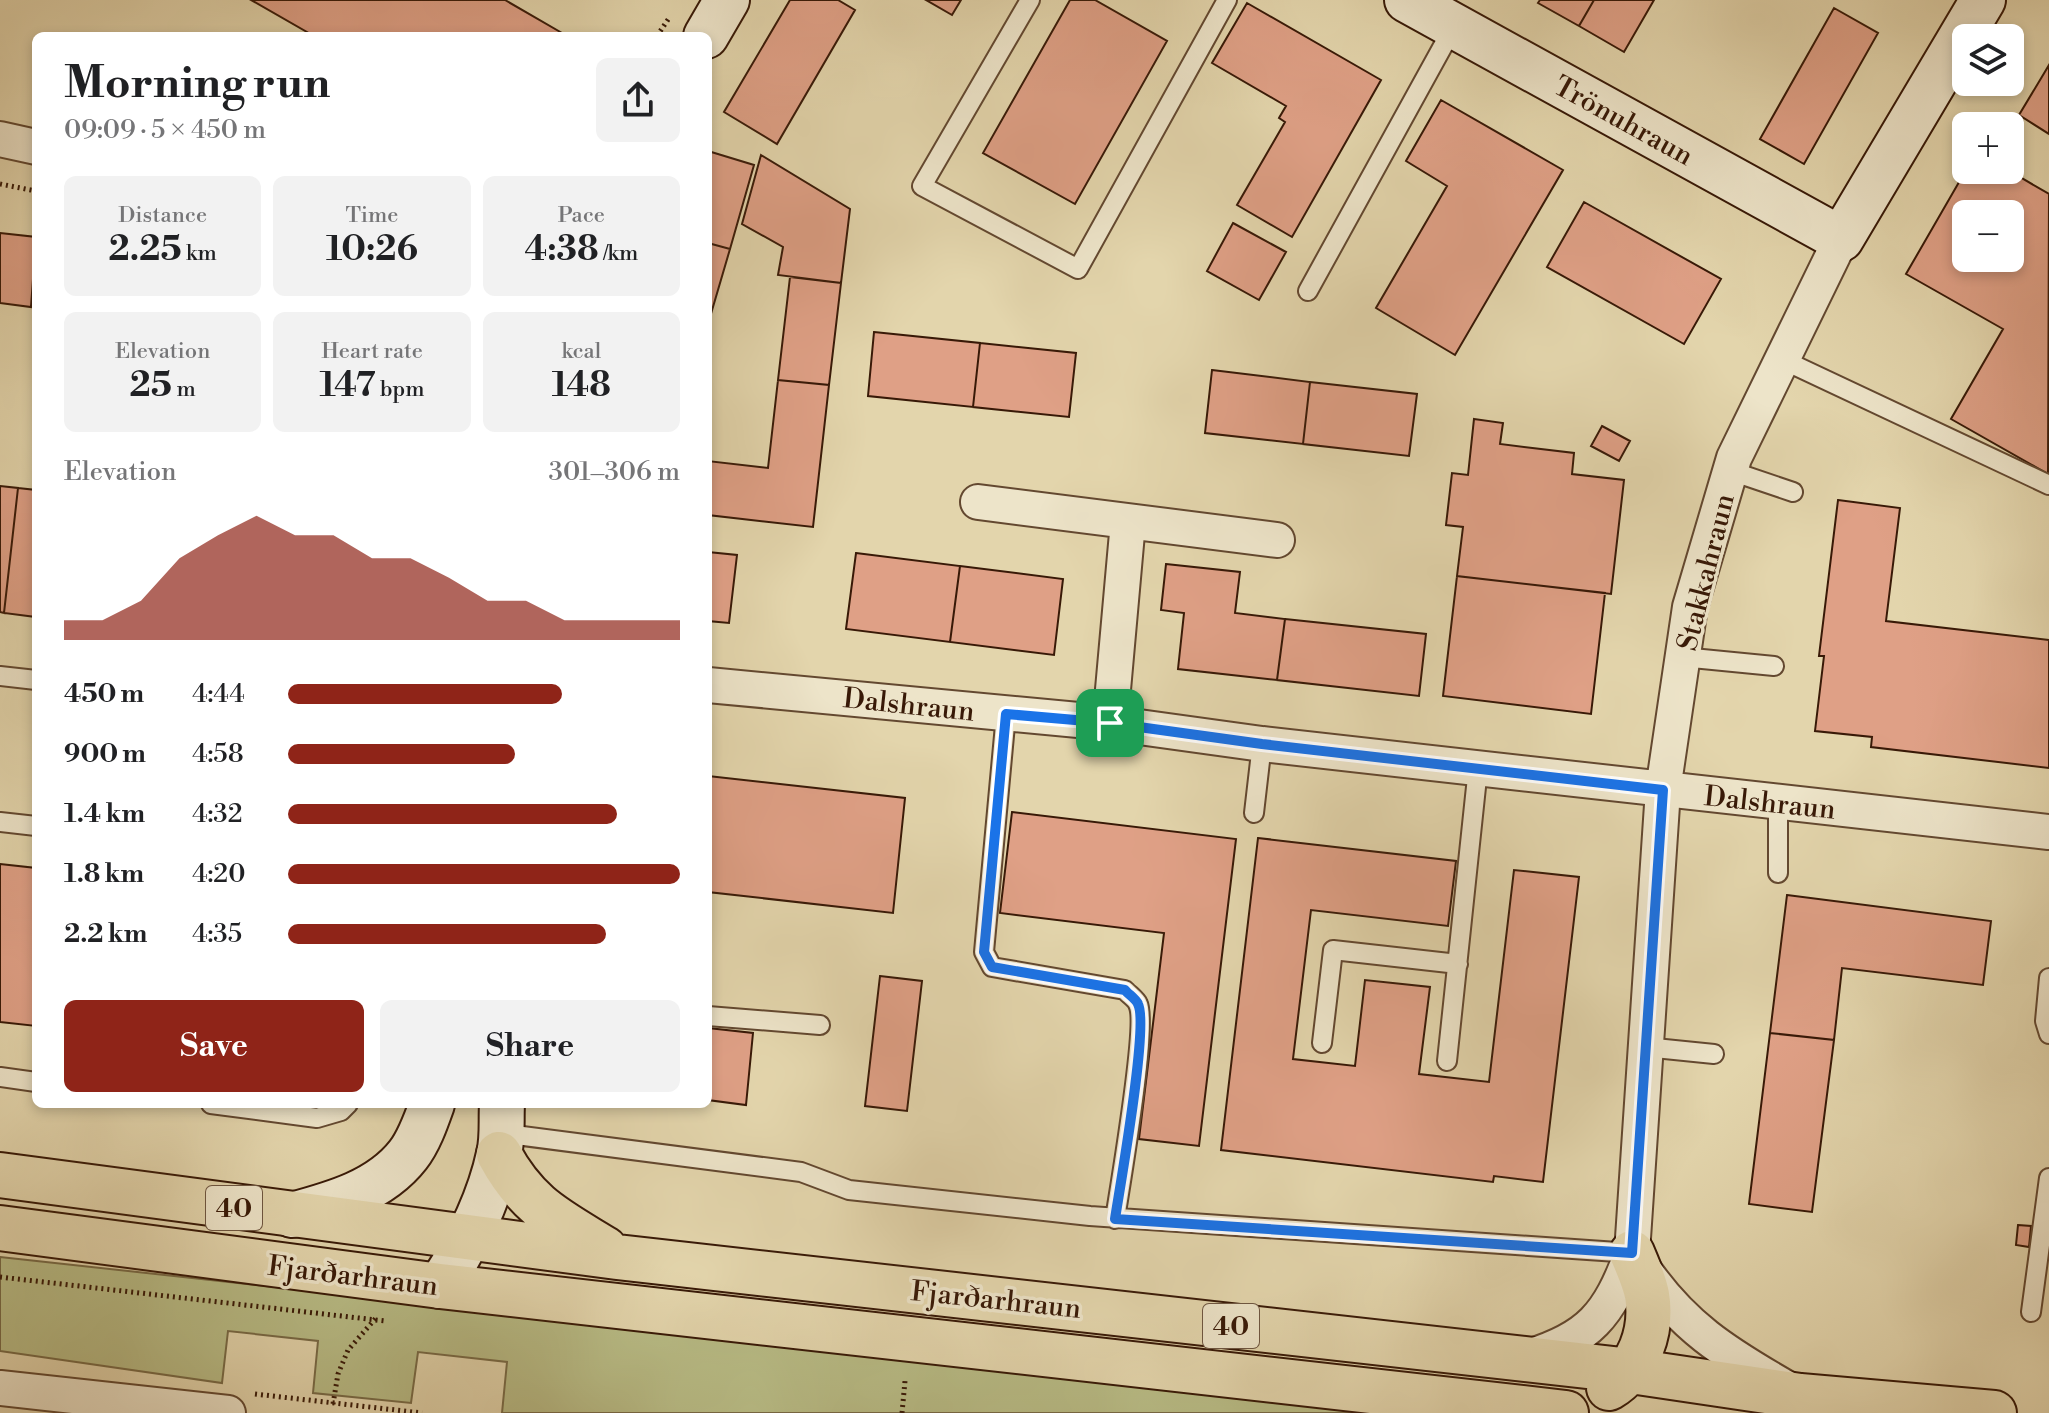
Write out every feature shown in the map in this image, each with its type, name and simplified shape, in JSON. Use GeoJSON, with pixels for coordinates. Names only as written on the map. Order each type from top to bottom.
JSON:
{"type":"FeatureCollection","features":[{"type":"Feature","properties":{"kind":"main road"},"geometry":{"type":"LineString","coordinates":[[496,1126],[513,1180],[527,1196],[556,1219],[617,1257]]}},
{"type":"Feature","properties":{"kind":"main road","name":"Fjarðarhraun"},"geometry":{"type":"LineString","coordinates":[[0,1175],[617,1257],[1631,1371],[1800,1396],[1994,1413]]}},
{"type":"Feature","properties":{"kind":"main road","name":"Fjarðarhraun"},"geometry":{"type":"LineString","coordinates":[[0,1228],[440,1286],[1566,1413]]}},
{"type":"Feature","properties":{"kind":"main road"},"geometry":{"type":"LineString","coordinates":[[1500,1406],[1588,1395],[1607,1389],[1631,1371],[1641,1349],[1648,1298],[1632,1253]]}},
{"type":"Feature","properties":{"kind":"street","name":"Stakkahraun"},"geometry":{"type":"LineString","coordinates":[[1521,1359],[1557,1349],[1580,1336],[1605,1311],[1620,1285],[1632,1253],[1663,790],[1690,607],[1731,471],[1781,359],[1841,239],[1983,0]]}},
{"type":"Feature","properties":{"kind":"street","name":"Trönuhraun"},"geometry":{"type":"LineString","coordinates":[[1440,12],[1841,239]]}},
{"type":"Feature","properties":{"kind":"street"},"geometry":{"type":"LineString","coordinates":[[0,139],[32,146]]}},
{"type":"Feature","properties":{"kind":"street"},"geometry":{"type":"LineString","coordinates":[[978,502],[1277,540]]}},
{"type":"Feature","properties":{"kind":"street"},"geometry":{"type":"LineString","coordinates":[[1110,723],[1128,522]]}},
{"type":"Feature","properties":{"kind":"street","name":"Dalshraun"},"geometry":{"type":"LineString","coordinates":[[712,685],[1110,723],[1262,744],[2049,832]]}},
{"type":"Feature","properties":{"kind":"street"},"geometry":{"type":"LineString","coordinates":[[290,1215],[344,1201],[389,1174],[409,1155],[430,1108]]}},
{"type":"Feature","properties":{"kind":"street"},"geometry":{"type":"LineString","coordinates":[[440,1286],[469,1237],[496,1126]]}},
{"type":"Feature","properties":{"kind":"street"},"geometry":{"type":"LineString","coordinates":[[1632,1253],[1671,1305],[1708,1341],[1800,1396]]}},
{"type":"Feature","properties":{"kind":"street"},"geometry":{"type":"LineString","coordinates":[[0,1388],[228,1413]]}},
{"type":"Feature","properties":{"kind":"lane"},"geometry":{"type":"LineString","coordinates":[[1030,0],[922,186],[1078,269],[1227,0]]}},
{"type":"Feature","properties":{"kind":"lane"},"geometry":{"type":"LineString","coordinates":[[1308,291],[1440,12]]}},
{"type":"Feature","properties":{"kind":"lane"},"geometry":{"type":"LineString","coordinates":[[1781,359],[2049,485]]}},
{"type":"Feature","properties":{"kind":"lane"},"geometry":{"type":"LineString","coordinates":[[1731,471],[1793,492]]}},
{"type":"Feature","properties":{"kind":"lane"},"geometry":{"type":"LineString","coordinates":[[1682,657],[1774,666]]}},
{"type":"Feature","properties":{"kind":"lane"},"geometry":{"type":"LineString","coordinates":[[0,676],[32,680]]}},
{"type":"Feature","properties":{"kind":"lane"},"geometry":{"type":"LineString","coordinates":[[1006,714],[984,952],[992,967],[1125,990],[1138,1004],[1140,1022],[1132,1104],[1115,1219]]}},
{"type":"Feature","properties":{"kind":"lane"},"geometry":{"type":"LineString","coordinates":[[1254,813],[1262,744]]}},
{"type":"Feature","properties":{"kind":"lane"},"geometry":{"type":"LineString","coordinates":[[1447,1061],[1478,768]]}},
{"type":"Feature","properties":{"kind":"lane"},"geometry":{"type":"LineString","coordinates":[[1778,802],[1778,873]]}},
{"type":"Feature","properties":{"kind":"lane"},"geometry":{"type":"LineString","coordinates":[[0,822],[32,826]]}},
{"type":"Feature","properties":{"kind":"lane"},"geometry":{"type":"LineString","coordinates":[[1322,1043],[1333,950],[1458,964]]}},
{"type":"Feature","properties":{"kind":"lane"},"geometry":{"type":"LineString","coordinates":[[2049,978],[2045,1021],[2049,1034]]}},
{"type":"Feature","properties":{"kind":"lane"},"geometry":{"type":"LineString","coordinates":[[712,1016],[820,1025]]}},
{"type":"Feature","properties":{"kind":"lane"},"geometry":{"type":"LineString","coordinates":[[1645,1047],[1714,1054]]}},
{"type":"Feature","properties":{"kind":"lane"},"geometry":{"type":"LineString","coordinates":[[0,1077],[32,1081]]}},
{"type":"Feature","properties":{"kind":"lane"},"geometry":{"type":"LineString","coordinates":[[241,1108],[317,1118],[344,1108]]}},
{"type":"Feature","properties":{"kind":"lane"},"geometry":{"type":"LineString","coordinates":[[496,1126],[801,1172],[849,1190],[1115,1219],[1632,1253]]}},
{"type":"Feature","properties":{"kind":"lane"},"geometry":{"type":"LineString","coordinates":[[2031,1312],[2049,1178]]}},
{"type":"Feature","properties":{"kind":"path"},"geometry":{"type":"LineString","coordinates":[[0,184],[32,190]]}},
{"type":"Feature","properties":{"kind":"path"},"geometry":{"type":"LineString","coordinates":[[333,1404],[338,1374],[348,1350],[374,1320]]}},
{"type":"Feature","properties":{"kind":"path"},"geometry":{"type":"LineString","coordinates":[[902,1413],[905,1381]]}},
{"type":"Feature","properties":{"kind":"green space"},"geometry":{"type":"Polygon","coordinates":[[[0,1257],[1427,1413],[502,1413],[507,1362],[418,1352],[411,1403],[313,1393],[318,1341],[228,1331],[222,1383],[0,1351],[0,1257]]]}},
{"type":"Feature","properties":{"kind":"building"},"geometry":{"type":"Polygon","coordinates":[[[251,0],[505,0],[560,32],[307,32],[251,0]]]}},
{"type":"Feature","properties":{"kind":"building"},"geometry":{"type":"Polygon","coordinates":[[[790,0],[838,0],[855,10],[777,144],[724,112],[790,0]]]}},
{"type":"Feature","properties":{"kind":"building"},"geometry":{"type":"Polygon","coordinates":[[[926,0],[961,0],[952,15],[926,0]]]}},
{"type":"Feature","properties":{"kind":"building"},"geometry":{"type":"Polygon","coordinates":[[[1070,0],[1095,0],[1167,41],[1075,204],[983,153],[1070,0]]]}},
{"type":"Feature","properties":{"kind":"building"},"geometry":{"type":"Polygon","coordinates":[[[1540,0],[1594,0],[1579,26],[1538,3],[1540,0]]]}},
{"type":"Feature","properties":{"kind":"building"},"geometry":{"type":"Polygon","coordinates":[[[1594,0],[1654,0],[1624,52],[1579,26],[1594,0]]]}},
{"type":"Feature","properties":{"kind":"building"},"geometry":{"type":"Polygon","coordinates":[[[1247,3],[1381,80],[1292,237],[1237,205],[1285,122],[1279,118],[1286,106],[1212,63],[1247,3]]]}},
{"type":"Feature","properties":{"kind":"building"},"geometry":{"type":"Polygon","coordinates":[[[1834,8],[1878,33],[1804,164],[1760,139],[1834,8]]]}},
{"type":"Feature","properties":{"kind":"building"},"geometry":{"type":"Polygon","coordinates":[[[2049,65],[2049,134],[2024,118],[2024,112],[2021,112],[2049,65]]]}},
{"type":"Feature","properties":{"kind":"building"},"geometry":{"type":"Polygon","coordinates":[[[1441,100],[1563,170],[1455,355],[1376,308],[1447,186],[1406,161],[1441,100]]]}},
{"type":"Feature","properties":{"kind":"building"},"geometry":{"type":"Polygon","coordinates":[[[712,152],[754,165],[730,249],[712,244],[712,152]]]}},
{"type":"Feature","properties":{"kind":"building"},"geometry":{"type":"Polygon","coordinates":[[[761,155],[850,209],[841,283],[778,275],[783,247],[742,224],[761,155]]]}},
{"type":"Feature","properties":{"kind":"building"},"geometry":{"type":"Polygon","coordinates":[[[2024,179],[2049,194],[2048,474],[1951,419],[2003,329],[1906,274],[1958,184],[2024,184],[2024,179]]]}},
{"type":"Feature","properties":{"kind":"building"},"geometry":{"type":"Polygon","coordinates":[[[1584,202],[1721,279],[1684,344],[1547,267],[1584,202]]]}},
{"type":"Feature","properties":{"kind":"building"},"geometry":{"type":"Polygon","coordinates":[[[1233,223],[1286,252],[1259,300],[1207,271],[1233,223]]]}},
{"type":"Feature","properties":{"kind":"building"},"geometry":{"type":"Polygon","coordinates":[[[0,233],[32,237],[31,307],[0,303],[0,233]]]}},
{"type":"Feature","properties":{"kind":"building"},"geometry":{"type":"Polygon","coordinates":[[[712,244],[730,249],[712,310],[712,244]]]}},
{"type":"Feature","properties":{"kind":"building"},"geometry":{"type":"Polygon","coordinates":[[[790,277],[841,283],[829,385],[778,380],[790,277]]]}},
{"type":"Feature","properties":{"kind":"building"},"geometry":{"type":"Polygon","coordinates":[[[874,332],[980,343],[973,407],[868,396],[874,332]]]}},
{"type":"Feature","properties":{"kind":"building"},"geometry":{"type":"Polygon","coordinates":[[[980,343],[1076,353],[1069,417],[973,407],[980,343]]]}},
{"type":"Feature","properties":{"kind":"building"},"geometry":{"type":"Polygon","coordinates":[[[1212,370],[1310,382],[1303,444],[1205,433],[1212,370]]]}},
{"type":"Feature","properties":{"kind":"building"},"geometry":{"type":"Polygon","coordinates":[[[778,380],[829,385],[813,527],[712,515],[712,461],[768,468],[778,380]]]}},
{"type":"Feature","properties":{"kind":"building"},"geometry":{"type":"Polygon","coordinates":[[[1310,382],[1417,394],[1409,456],[1303,444],[1310,382]]]}},
{"type":"Feature","properties":{"kind":"building"},"geometry":{"type":"Polygon","coordinates":[[[1474,419],[1503,423],[1500,444],[1574,453],[1572,474],[1624,480],[1611,594],[1457,576],[1463,527],[1446,525],[1452,473],[1468,475],[1474,419]]]}},
{"type":"Feature","properties":{"kind":"building"},"geometry":{"type":"Polygon","coordinates":[[[1602,426],[1630,441],[1619,461],[1591,446],[1602,426]]]}},
{"type":"Feature","properties":{"kind":"building"},"geometry":{"type":"Polygon","coordinates":[[[0,486],[18,488],[4,613],[0,612],[0,486]]]}},
{"type":"Feature","properties":{"kind":"building"},"geometry":{"type":"Polygon","coordinates":[[[18,488],[32,490],[32,616],[4,613],[18,488]]]}},
{"type":"Feature","properties":{"kind":"building"},"geometry":{"type":"Polygon","coordinates":[[[1838,500],[1900,508],[1886,621],[2049,640],[2049,768],[1871,747],[1872,737],[1815,731],[1824,656],[1819,656],[1838,500]]]}},
{"type":"Feature","properties":{"kind":"building"},"geometry":{"type":"Polygon","coordinates":[[[712,552],[737,555],[729,623],[712,621],[712,552]]]}},
{"type":"Feature","properties":{"kind":"building"},"geometry":{"type":"Polygon","coordinates":[[[856,553],[960,566],[950,642],[846,629],[856,553]]]}},
{"type":"Feature","properties":{"kind":"building"},"geometry":{"type":"Polygon","coordinates":[[[1166,564],[1240,572],[1235,613],[1285,619],[1277,680],[1178,669],[1184,613],[1161,610],[1166,564]]]}},
{"type":"Feature","properties":{"kind":"building"},"geometry":{"type":"Polygon","coordinates":[[[960,566],[1063,579],[1054,655],[950,642],[960,566]]]}},
{"type":"Feature","properties":{"kind":"building"},"geometry":{"type":"Polygon","coordinates":[[[1457,576],[1605,593],[1591,714],[1443,696],[1457,576]]]}},
{"type":"Feature","properties":{"kind":"building"},"geometry":{"type":"Polygon","coordinates":[[[1285,619],[1426,634],[1419,696],[1277,680],[1285,619]]]}},
{"type":"Feature","properties":{"kind":"building"},"geometry":{"type":"Polygon","coordinates":[[[712,776],[905,798],[893,913],[712,892],[712,776]]]}},
{"type":"Feature","properties":{"kind":"building"},"geometry":{"type":"Polygon","coordinates":[[[1012,812],[1236,839],[1199,1146],[1139,1139],[1164,933],[1000,913],[1012,812]]]}},
{"type":"Feature","properties":{"kind":"building"},"geometry":{"type":"Polygon","coordinates":[[[1258,838],[1456,861],[1448,926],[1311,910],[1293,1059],[1355,1066],[1365,980],[1430,987],[1419,1074],[1489,1082],[1514,870],[1579,877],[1543,1182],[1494,1176],[1493,1182],[1221,1150],[1258,838]]]}},
{"type":"Feature","properties":{"kind":"building"},"geometry":{"type":"Polygon","coordinates":[[[0,864],[32,868],[32,1026],[0,1022],[0,864]]]}},
{"type":"Feature","properties":{"kind":"building"},"geometry":{"type":"Polygon","coordinates":[[[1787,895],[1991,921],[1983,985],[1842,968],[1834,1040],[1770,1033],[1787,895]]]}},
{"type":"Feature","properties":{"kind":"building"},"geometry":{"type":"Polygon","coordinates":[[[880,976],[922,981],[907,1111],[865,1106],[880,976]]]}},
{"type":"Feature","properties":{"kind":"building"},"geometry":{"type":"Polygon","coordinates":[[[712,1028],[753,1033],[746,1105],[712,1101],[712,1028]]]}},
{"type":"Feature","properties":{"kind":"building"},"geometry":{"type":"Polygon","coordinates":[[[1770,1033],[1834,1040],[1812,1212],[1749,1204],[1770,1033]]]}},
{"type":"Feature","properties":{"kind":"building"},"geometry":{"type":"Polygon","coordinates":[[[2018,1225],[2031,1226],[2029,1247],[2016,1245],[2018,1225]]]}},
{"type":"Feature","properties":{"kind":"route"},"geometry":{"type":"LineString","coordinates":[[1006,714],[1110,723],[1262,744],[1663,790],[1632,1253],[1115,1219],[1132,1104],[1140,1022],[1138,1004],[1125,990],[992,967],[984,952],[1006,714]]}}]}
